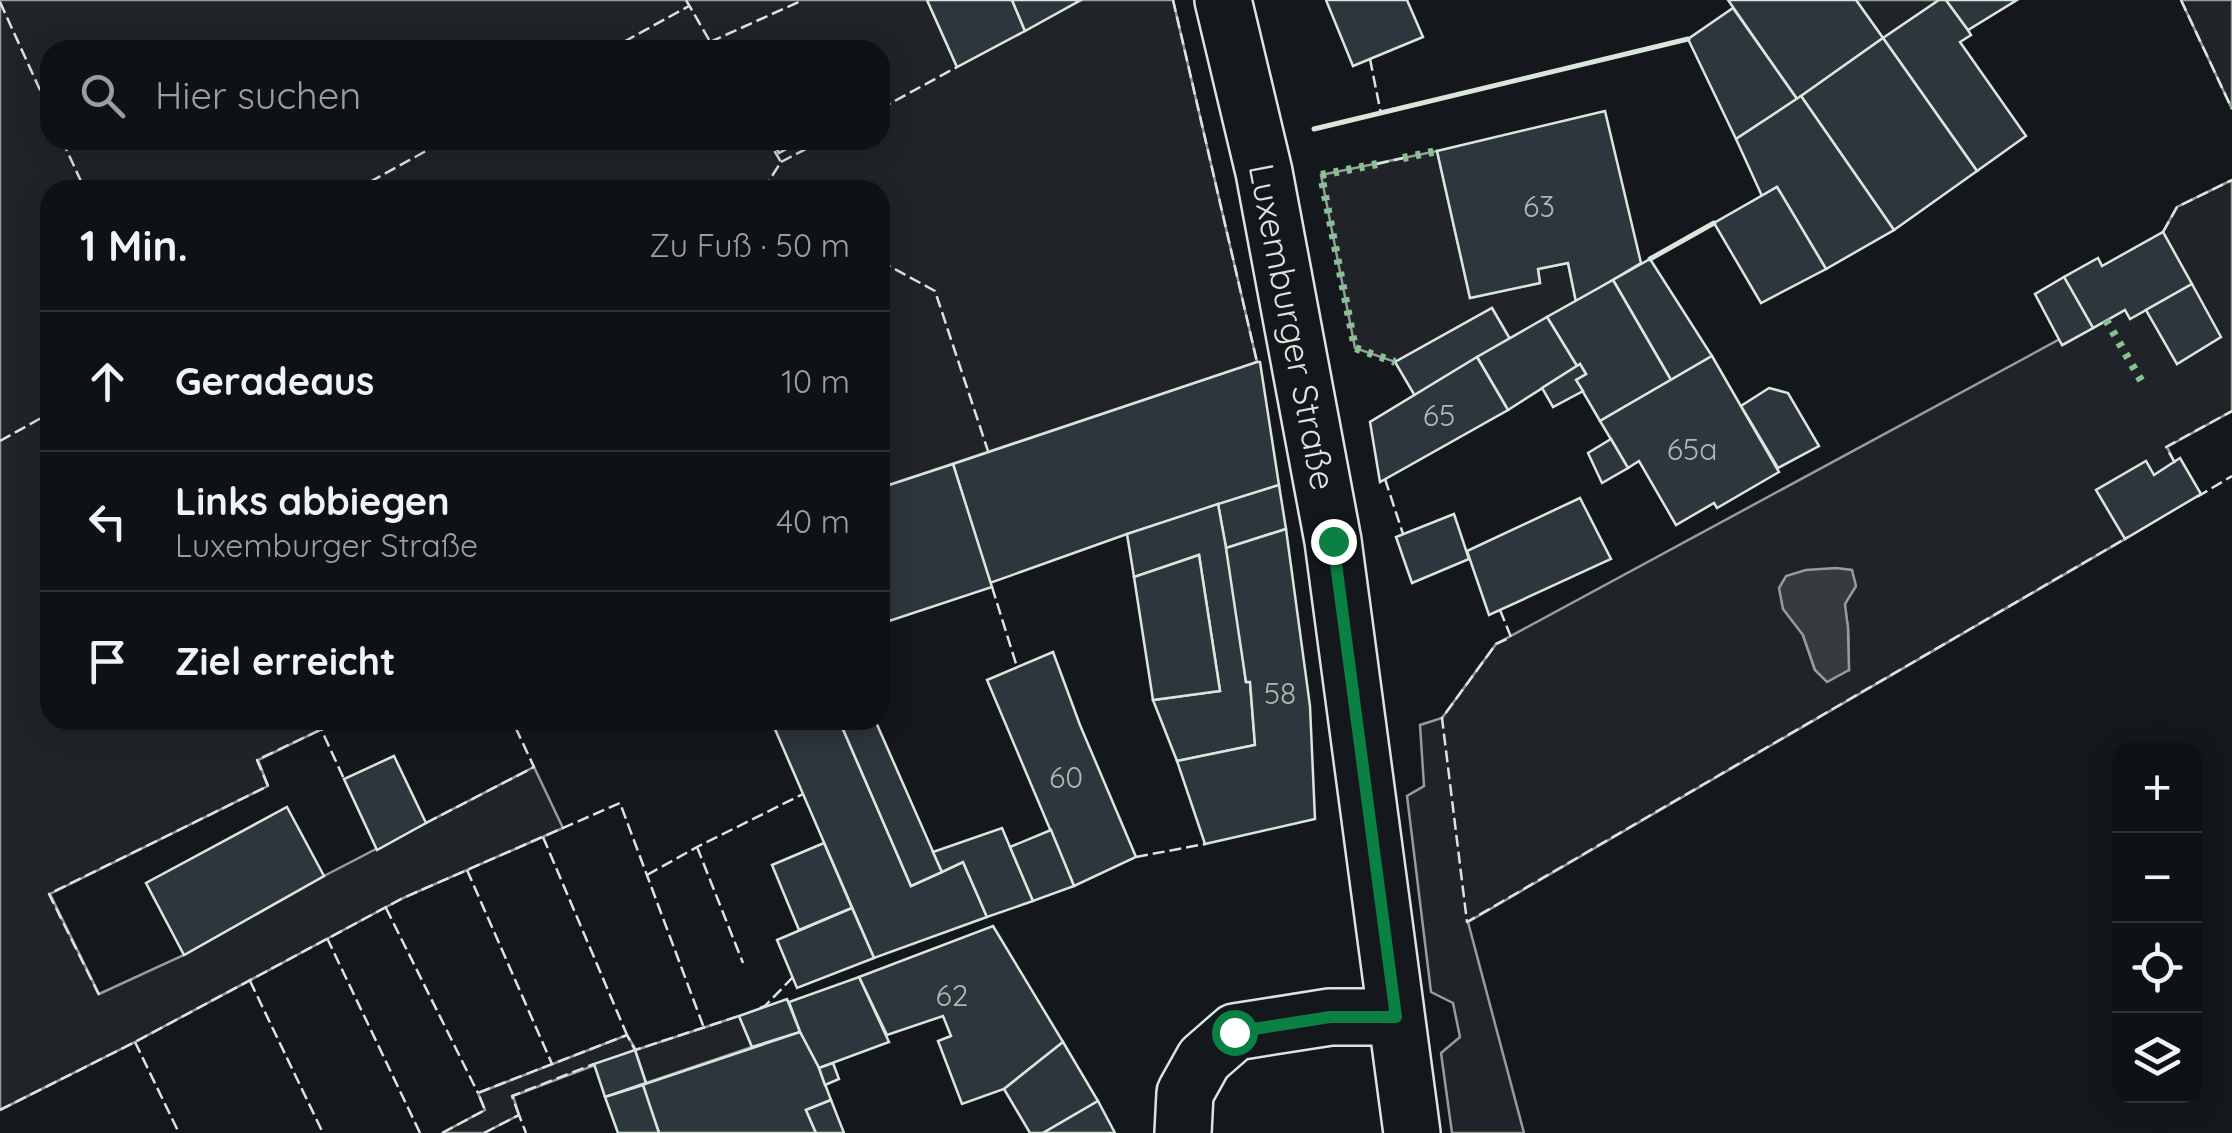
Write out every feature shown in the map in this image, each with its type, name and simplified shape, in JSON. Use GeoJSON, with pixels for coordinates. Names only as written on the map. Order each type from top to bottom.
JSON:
{"type":"FeatureCollection","features":[{"type":"Feature","properties":{"kind":"main road","name":"Luxemburger Straße"},"geometry":{"type":"LineString","coordinates":[[1224,0],[1267,190],[1333,541],[1412,1133]]}},
{"type":"Feature","properties":{"kind":"main road"},"geometry":{"type":"LineString","coordinates":[[1183,1133],[1186,1093],[1204,1058],[1234,1032],[1330,1017],[1396,1017]]}},
{"type":"Feature","properties":{"kind":"shaded area"},"geometry":{"type":"Polygon","coordinates":[[[0,0],[927,0],[957,67],[1081,0],[1173,0],[1257,362],[890,485],[890,180],[40,180],[40,730],[320,730],[258,760],[268,786],[50,894],[99,994],[184,955],[324,876],[534,767],[563,828],[403,898],[0,1110],[0,0]]]}},
{"type":"Feature","properties":{"kind":"shaded area"},"geometry":{"type":"Polygon","coordinates":[[[1856,0],[1939,0],[1883,38],[1856,0]]]}},
{"type":"Feature","properties":{"kind":"shaded area"},"geometry":{"type":"Polygon","coordinates":[[[2181,0],[2232,0],[2232,109],[2181,0]]]}},
{"type":"Feature","properties":{"kind":"shaded area"},"geometry":{"type":"Polygon","coordinates":[[[1437,151],[1470,298],[1540,283],[1538,269],[1568,263],[1576,302],[1510,339],[1492,308],[1395,362],[1355,348],[1321,175],[1437,151]]]}},
{"type":"Feature","properties":{"kind":"shaded area"},"geometry":{"type":"Polygon","coordinates":[[[2232,180],[2232,411],[2167,447],[2175,463],[2154,475],[2125,539],[1468,922],[1524,1133],[1452,1133],[1441,1053],[1460,1037],[1453,1003],[1431,992],[1407,796],[1424,786],[1420,725],[1442,718],[1496,644],[2060,339],[2063,345],[2125,310],[2130,318],[2146,310],[2177,364],[2220,337],[2163,232],[2177,207],[2232,180]],[[1856,586],[1803,635],[1815,670],[1849,670],[1844,604],[1856,586]]]}},
{"type":"Feature","properties":{"kind":"shaded area"},"geometry":{"type":"Polygon","coordinates":[[[1836,568],[1852,570],[1856,586],[1845,604],[1849,670],[1827,682],[1815,670],[1803,635],[1783,609],[1779,588],[1786,576],[1836,568]]]}},
{"type":"Feature","properties":{"kind":"shaded area"},"geometry":{"type":"Polygon","coordinates":[[[739,1016],[752,1047],[646,1083],[635,1050],[513,1096],[519,1115],[484,1133],[442,1133],[485,1110],[478,1093],[627,1035],[636,1050],[739,1016]]]}},
{"type":"Feature","properties":{"kind":"building"},"geometry":{"type":"Polygon","coordinates":[[[927,0],[1012,0],[1025,31],[957,67],[927,0]]]}},
{"type":"Feature","properties":{"kind":"building"},"geometry":{"type":"Polygon","coordinates":[[[1012,0],[1081,0],[1025,31],[1012,0]]]}},
{"type":"Feature","properties":{"kind":"building"},"geometry":{"type":"Polygon","coordinates":[[[1326,0],[1407,0],[1423,37],[1353,66],[1326,0]]]}},
{"type":"Feature","properties":{"kind":"building"},"geometry":{"type":"Polygon","coordinates":[[[1728,0],[1856,0],[1883,38],[1797,99],[1728,0]]]}},
{"type":"Feature","properties":{"kind":"building"},"geometry":{"type":"Polygon","coordinates":[[[1939,0],[1946,0],[1968,30],[1971,35],[1960,42],[2026,136],[1977,171],[1883,38],[1939,0]]]}},
{"type":"Feature","properties":{"kind":"building"},"geometry":{"type":"Polygon","coordinates":[[[1946,0],[2017,0],[1968,30],[1946,0]]]}},
{"type":"Feature","properties":{"kind":"building"},"geometry":{"type":"Polygon","coordinates":[[[1733,8],[1797,99],[1736,139],[1688,39],[1733,8]]]}},
{"type":"Feature","properties":{"kind":"building"},"geometry":{"type":"Polygon","coordinates":[[[1883,38],[1977,171],[1894,230],[1801,96],[1883,38]]]}},
{"type":"Feature","properties":{"kind":"building"},"geometry":{"type":"Polygon","coordinates":[[[1801,96],[1894,230],[1826,269],[1777,187],[1762,196],[1736,139],[1801,96]]]}},
{"type":"Feature","properties":{"kind":"building"},"geometry":{"type":"Polygon","coordinates":[[[1605,111],[1641,263],[1576,302],[1568,263],[1538,269],[1540,283],[1470,298],[1437,151],[1605,111]]]}},
{"type":"Feature","properties":{"kind":"building"},"geometry":{"type":"Polygon","coordinates":[[[1777,187],[1826,269],[1761,303],[1714,223],[1777,187]]]}},
{"type":"Feature","properties":{"kind":"building"},"geometry":{"type":"Polygon","coordinates":[[[2163,232],[2192,284],[2130,319],[2125,310],[2093,328],[2064,277],[2098,258],[2102,266],[2163,232]]]}},
{"type":"Feature","properties":{"kind":"building"},"geometry":{"type":"Polygon","coordinates":[[[1650,259],[1712,356],[1671,380],[1613,280],[1650,259]]]}},
{"type":"Feature","properties":{"kind":"building"},"geometry":{"type":"Polygon","coordinates":[[[2064,277],[2093,328],[2062,345],[2035,294],[2064,277]]]}},
{"type":"Feature","properties":{"kind":"building"},"geometry":{"type":"Polygon","coordinates":[[[1613,280],[1671,380],[1600,421],[1576,380],[1586,374],[1547,317],[1613,280]]]}},
{"type":"Feature","properties":{"kind":"building"},"geometry":{"type":"Polygon","coordinates":[[[2192,284],[2221,337],[2177,364],[2146,310],[2192,284]]]}},
{"type":"Feature","properties":{"kind":"building"},"geometry":{"type":"Polygon","coordinates":[[[1492,308],[1510,339],[1415,396],[1395,362],[1492,308]]]}},
{"type":"Feature","properties":{"kind":"building"},"geometry":{"type":"Polygon","coordinates":[[[1547,317],[1577,366],[1508,410],[1477,357],[1547,317]]]}},
{"type":"Feature","properties":{"kind":"building"},"geometry":{"type":"Polygon","coordinates":[[[1712,356],[1779,472],[1717,508],[1714,503],[1676,525],[1639,461],[1628,468],[1600,421],[1712,356]]]}},
{"type":"Feature","properties":{"kind":"building"},"geometry":{"type":"Polygon","coordinates":[[[1477,357],[1508,410],[1380,482],[1370,422],[1477,357]]]}},
{"type":"Feature","properties":{"kind":"building"},"geometry":{"type":"Polygon","coordinates":[[[1257,362],[1279,485],[990,583],[953,464],[1257,362]]]}},
{"type":"Feature","properties":{"kind":"building"},"geometry":{"type":"Polygon","coordinates":[[[1580,364],[1586,374],[1576,380],[1583,391],[1553,407],[1542,388],[1580,364]]]}},
{"type":"Feature","properties":{"kind":"building"},"geometry":{"type":"Polygon","coordinates":[[[1769,388],[1788,393],[1819,446],[1778,468],[1741,406],[1769,388]]]}},
{"type":"Feature","properties":{"kind":"building"},"geometry":{"type":"Polygon","coordinates":[[[1611,439],[1628,468],[1602,483],[1588,453],[1611,439]]]}},
{"type":"Feature","properties":{"kind":"building"},"geometry":{"type":"Polygon","coordinates":[[[2180,458],[2201,494],[2125,539],[2096,490],[2146,461],[2154,475],[2180,458]]]}},
{"type":"Feature","properties":{"kind":"building"},"geometry":{"type":"Polygon","coordinates":[[[953,464],[992,587],[890,621],[890,485],[953,464]]]}},
{"type":"Feature","properties":{"kind":"building"},"geometry":{"type":"Polygon","coordinates":[[[1279,485],[1286,529],[1226,548],[1218,504],[1279,485]]]}},
{"type":"Feature","properties":{"kind":"building"},"geometry":{"type":"Polygon","coordinates":[[[1580,498],[1611,559],[1489,615],[1467,551],[1580,498]]]}},
{"type":"Feature","properties":{"kind":"building"},"geometry":{"type":"Polygon","coordinates":[[[1218,504],[1246,682],[1250,682],[1255,745],[1177,761],[1153,700],[1220,691],[1199,555],[1134,577],[1127,534],[1218,504]]]}},
{"type":"Feature","properties":{"kind":"building"},"geometry":{"type":"Polygon","coordinates":[[[1454,514],[1469,559],[1412,583],[1396,537],[1454,514]]]}},
{"type":"Feature","properties":{"kind":"building"},"geometry":{"type":"Polygon","coordinates":[[[1286,529],[1310,706],[1315,819],[1205,844],[1177,761],[1255,745],[1250,682],[1246,682],[1226,548],[1286,529]]]}},
{"type":"Feature","properties":{"kind":"building"},"geometry":{"type":"Polygon","coordinates":[[[1199,555],[1220,691],[1153,700],[1134,577],[1199,555]]]}},
{"type":"Feature","properties":{"kind":"building"},"geometry":{"type":"Polygon","coordinates":[[[1053,652],[1136,857],[1074,886],[987,680],[1053,652]]]}},
{"type":"Feature","properties":{"kind":"building"},"geometry":{"type":"Polygon","coordinates":[[[775,730],[843,730],[911,886],[963,862],[987,917],[874,958],[775,730]]]}},
{"type":"Feature","properties":{"kind":"building"},"geometry":{"type":"Polygon","coordinates":[[[843,730],[879,730],[942,872],[911,886],[843,730]]]}},
{"type":"Feature","properties":{"kind":"building"},"geometry":{"type":"Polygon","coordinates":[[[394,756],[426,823],[377,850],[344,779],[394,756]]]}},
{"type":"Feature","properties":{"kind":"building"},"geometry":{"type":"Polygon","coordinates":[[[287,807],[324,876],[184,955],[146,883],[287,807]]]}},
{"type":"Feature","properties":{"kind":"building"},"geometry":{"type":"Polygon","coordinates":[[[1002,828],[1033,901],[987,917],[963,862],[942,872],[933,852],[1002,828]]]}},
{"type":"Feature","properties":{"kind":"building"},"geometry":{"type":"Polygon","coordinates":[[[1051,830],[1074,886],[1033,901],[1010,847],[1051,830]]]}},
{"type":"Feature","properties":{"kind":"building"},"geometry":{"type":"Polygon","coordinates":[[[824,843],[852,908],[799,930],[772,865],[824,843]]]}},
{"type":"Feature","properties":{"kind":"building"},"geometry":{"type":"Polygon","coordinates":[[[852,908],[874,958],[797,988],[777,940],[852,908]]]}},
{"type":"Feature","properties":{"kind":"building"},"geometry":{"type":"Polygon","coordinates":[[[993,926],[1063,1042],[1004,1089],[962,1104],[938,1041],[951,1036],[943,1016],[887,1035],[859,977],[993,926]]]}},
{"type":"Feature","properties":{"kind":"building"},"geometry":{"type":"Polygon","coordinates":[[[859,977],[889,1042],[819,1068],[789,1002],[859,977]]]}},
{"type":"Feature","properties":{"kind":"building"},"geometry":{"type":"Polygon","coordinates":[[[787,999],[800,1032],[752,1047],[739,1016],[787,999]]]}},
{"type":"Feature","properties":{"kind":"building"},"geometry":{"type":"Polygon","coordinates":[[[800,1032],[831,1100],[806,1110],[816,1133],[659,1133],[642,1085],[800,1032]]]}},
{"type":"Feature","properties":{"kind":"building"},"geometry":{"type":"Polygon","coordinates":[[[1063,1042],[1098,1101],[1043,1133],[1030,1133],[1004,1089],[1063,1042]]]}},
{"type":"Feature","properties":{"kind":"building"},"geometry":{"type":"Polygon","coordinates":[[[635,1050],[646,1083],[605,1097],[594,1064],[635,1050]]]}},
{"type":"Feature","properties":{"kind":"building"},"geometry":{"type":"Polygon","coordinates":[[[833,1063],[839,1079],[825,1085],[819,1068],[833,1063]]]}},
{"type":"Feature","properties":{"kind":"building"},"geometry":{"type":"Polygon","coordinates":[[[643,1085],[659,1133],[618,1133],[605,1097],[643,1085]]]}},
{"type":"Feature","properties":{"kind":"building"},"geometry":{"type":"Polygon","coordinates":[[[831,1100],[844,1133],[816,1133],[806,1110],[831,1100]]]}},
{"type":"Feature","properties":{"kind":"building"},"geometry":{"type":"Polygon","coordinates":[[[1098,1101],[1115,1133],[1043,1133],[1098,1101]]]}},
{"type":"Feature","properties":{"kind":"hedge"},"geometry":{"type":"LineString","coordinates":[[1403,158],[1437,151]]}},
{"type":"Feature","properties":{"kind":"hedge"},"geometry":{"type":"LineString","coordinates":[[1377,164],[1321,175],[1355,348],[1395,362]]}},
{"type":"Feature","properties":{"kind":"hedge"},"geometry":{"type":"LineString","coordinates":[[2106,320],[2142,382]]}},
{"type":"Feature","properties":{"kind":"fence"},"geometry":{"type":"LineString","coordinates":[[686,0],[709,40]]}},
{"type":"Feature","properties":{"kind":"fence"},"geometry":{"type":"LineString","coordinates":[[714,40],[803,0]]}},
{"type":"Feature","properties":{"kind":"fence"},"geometry":{"type":"LineString","coordinates":[[1173,0],[1257,362]]}},
{"type":"Feature","properties":{"kind":"fence"},"geometry":{"type":"LineString","coordinates":[[2181,0],[2232,109]]}},
{"type":"Feature","properties":{"kind":"fence"},"geometry":{"type":"LineString","coordinates":[[0,2],[40,90]]}},
{"type":"Feature","properties":{"kind":"fence"},"geometry":{"type":"LineString","coordinates":[[627,40],[689,6]]}},
{"type":"Feature","properties":{"kind":"fence"},"geometry":{"type":"LineString","coordinates":[[1370,59],[1381,114]]}},
{"type":"Feature","properties":{"kind":"fence"},"geometry":{"type":"LineString","coordinates":[[890,104],[957,67]]}},
{"type":"Feature","properties":{"kind":"fence"},"geometry":{"type":"LineString","coordinates":[[67,150],[80,180]]}},
{"type":"Feature","properties":{"kind":"fence"},"geometry":{"type":"LineString","coordinates":[[373,180],[428,150]]}},
{"type":"Feature","properties":{"kind":"fence"},"geometry":{"type":"LineString","coordinates":[[769,180],[781,162],[774,150]]}},
{"type":"Feature","properties":{"kind":"fence"},"geometry":{"type":"LineString","coordinates":[[781,162],[804,150]]}},
{"type":"Feature","properties":{"kind":"fence"},"geometry":{"type":"LineString","coordinates":[[1377,164],[1403,158]]}},
{"type":"Feature","properties":{"kind":"fence"},"geometry":{"type":"LineString","coordinates":[[2163,232],[2177,207],[2232,180]]}},
{"type":"Feature","properties":{"kind":"fence"},"geometry":{"type":"LineString","coordinates":[[890,266],[935,291],[988,451]]}},
{"type":"Feature","properties":{"kind":"fence"},"geometry":{"type":"LineString","coordinates":[[2175,463],[2166,447],[2232,411]]}},
{"type":"Feature","properties":{"kind":"fence"},"geometry":{"type":"LineString","coordinates":[[0,441],[40,419]]}},
{"type":"Feature","properties":{"kind":"fence"},"geometry":{"type":"LineString","coordinates":[[2197,497],[2232,476]]}},
{"type":"Feature","properties":{"kind":"fence"},"geometry":{"type":"LineString","coordinates":[[1385,479],[1403,534]]}},
{"type":"Feature","properties":{"kind":"fence"},"geometry":{"type":"LineString","coordinates":[[1500,610],[1511,637],[1496,644],[1442,718],[1467,922],[2128,537]]}},
{"type":"Feature","properties":{"kind":"fence"},"geometry":{"type":"LineString","coordinates":[[992,587],[1017,667]]}},
{"type":"Feature","properties":{"kind":"fence"},"geometry":{"type":"LineString","coordinates":[[99,995],[49,894],[268,786],[257,760],[320,730]]}},
{"type":"Feature","properties":{"kind":"fence"},"geometry":{"type":"LineString","coordinates":[[322,730],[344,779]]}},
{"type":"Feature","properties":{"kind":"fence"},"geometry":{"type":"LineString","coordinates":[[426,823],[534,767],[517,730]]}},
{"type":"Feature","properties":{"kind":"fence"},"geometry":{"type":"LineString","coordinates":[[647,875],[803,794]]}},
{"type":"Feature","properties":{"kind":"fence"},"geometry":{"type":"LineString","coordinates":[[0,1110],[403,898],[620,803],[704,1028]]}},
{"type":"Feature","properties":{"kind":"fence"},"geometry":{"type":"LineString","coordinates":[[543,837],[627,1035]]}},
{"type":"Feature","properties":{"kind":"fence"},"geometry":{"type":"LineString","coordinates":[[1136,857],[1205,844]]}},
{"type":"Feature","properties":{"kind":"fence"},"geometry":{"type":"LineString","coordinates":[[697,847],[743,963]]}},
{"type":"Feature","properties":{"kind":"fence"},"geometry":{"type":"LineString","coordinates":[[467,870],[552,1064]]}},
{"type":"Feature","properties":{"kind":"fence"},"geometry":{"type":"LineString","coordinates":[[386,908],[478,1093]]}},
{"type":"Feature","properties":{"kind":"fence"},"geometry":{"type":"LineString","coordinates":[[327,938],[420,1133]]}},
{"type":"Feature","properties":{"kind":"fence"},"geometry":{"type":"LineString","coordinates":[[760,1008],[793,977]]}},
{"type":"Feature","properties":{"kind":"fence"},"geometry":{"type":"LineString","coordinates":[[250,981],[323,1133]]}},
{"type":"Feature","properties":{"kind":"fence"},"geometry":{"type":"LineString","coordinates":[[442,1133],[485,1110],[478,1093],[498,1085],[627,1035],[635,1050],[742,1015]]}},
{"type":"Feature","properties":{"kind":"fence"},"geometry":{"type":"LineString","coordinates":[[135,1042],[179,1133]]}},
{"type":"Feature","properties":{"kind":"fence"},"geometry":{"type":"LineString","coordinates":[[519,1115],[512,1096],[594,1064]]}},
{"type":"Feature","properties":{"kind":"fence"},"geometry":{"type":"LineString","coordinates":[[484,1133],[519,1115],[526,1133]]}},
{"type":"Feature","properties":{"kind":"wall"},"geometry":{"type":"LineString","coordinates":[[1314,129],[1688,39]]}},
{"type":"Feature","properties":{"kind":"wall"},"geometry":{"type":"LineString","coordinates":[[1650,259],[1714,223]]}},
{"type":"Feature","properties":{"kind":"route"},"geometry":{"type":"LineString","coordinates":[[1234,1032],[1330,1017],[1396,1017],[1333,541]]}}]}
